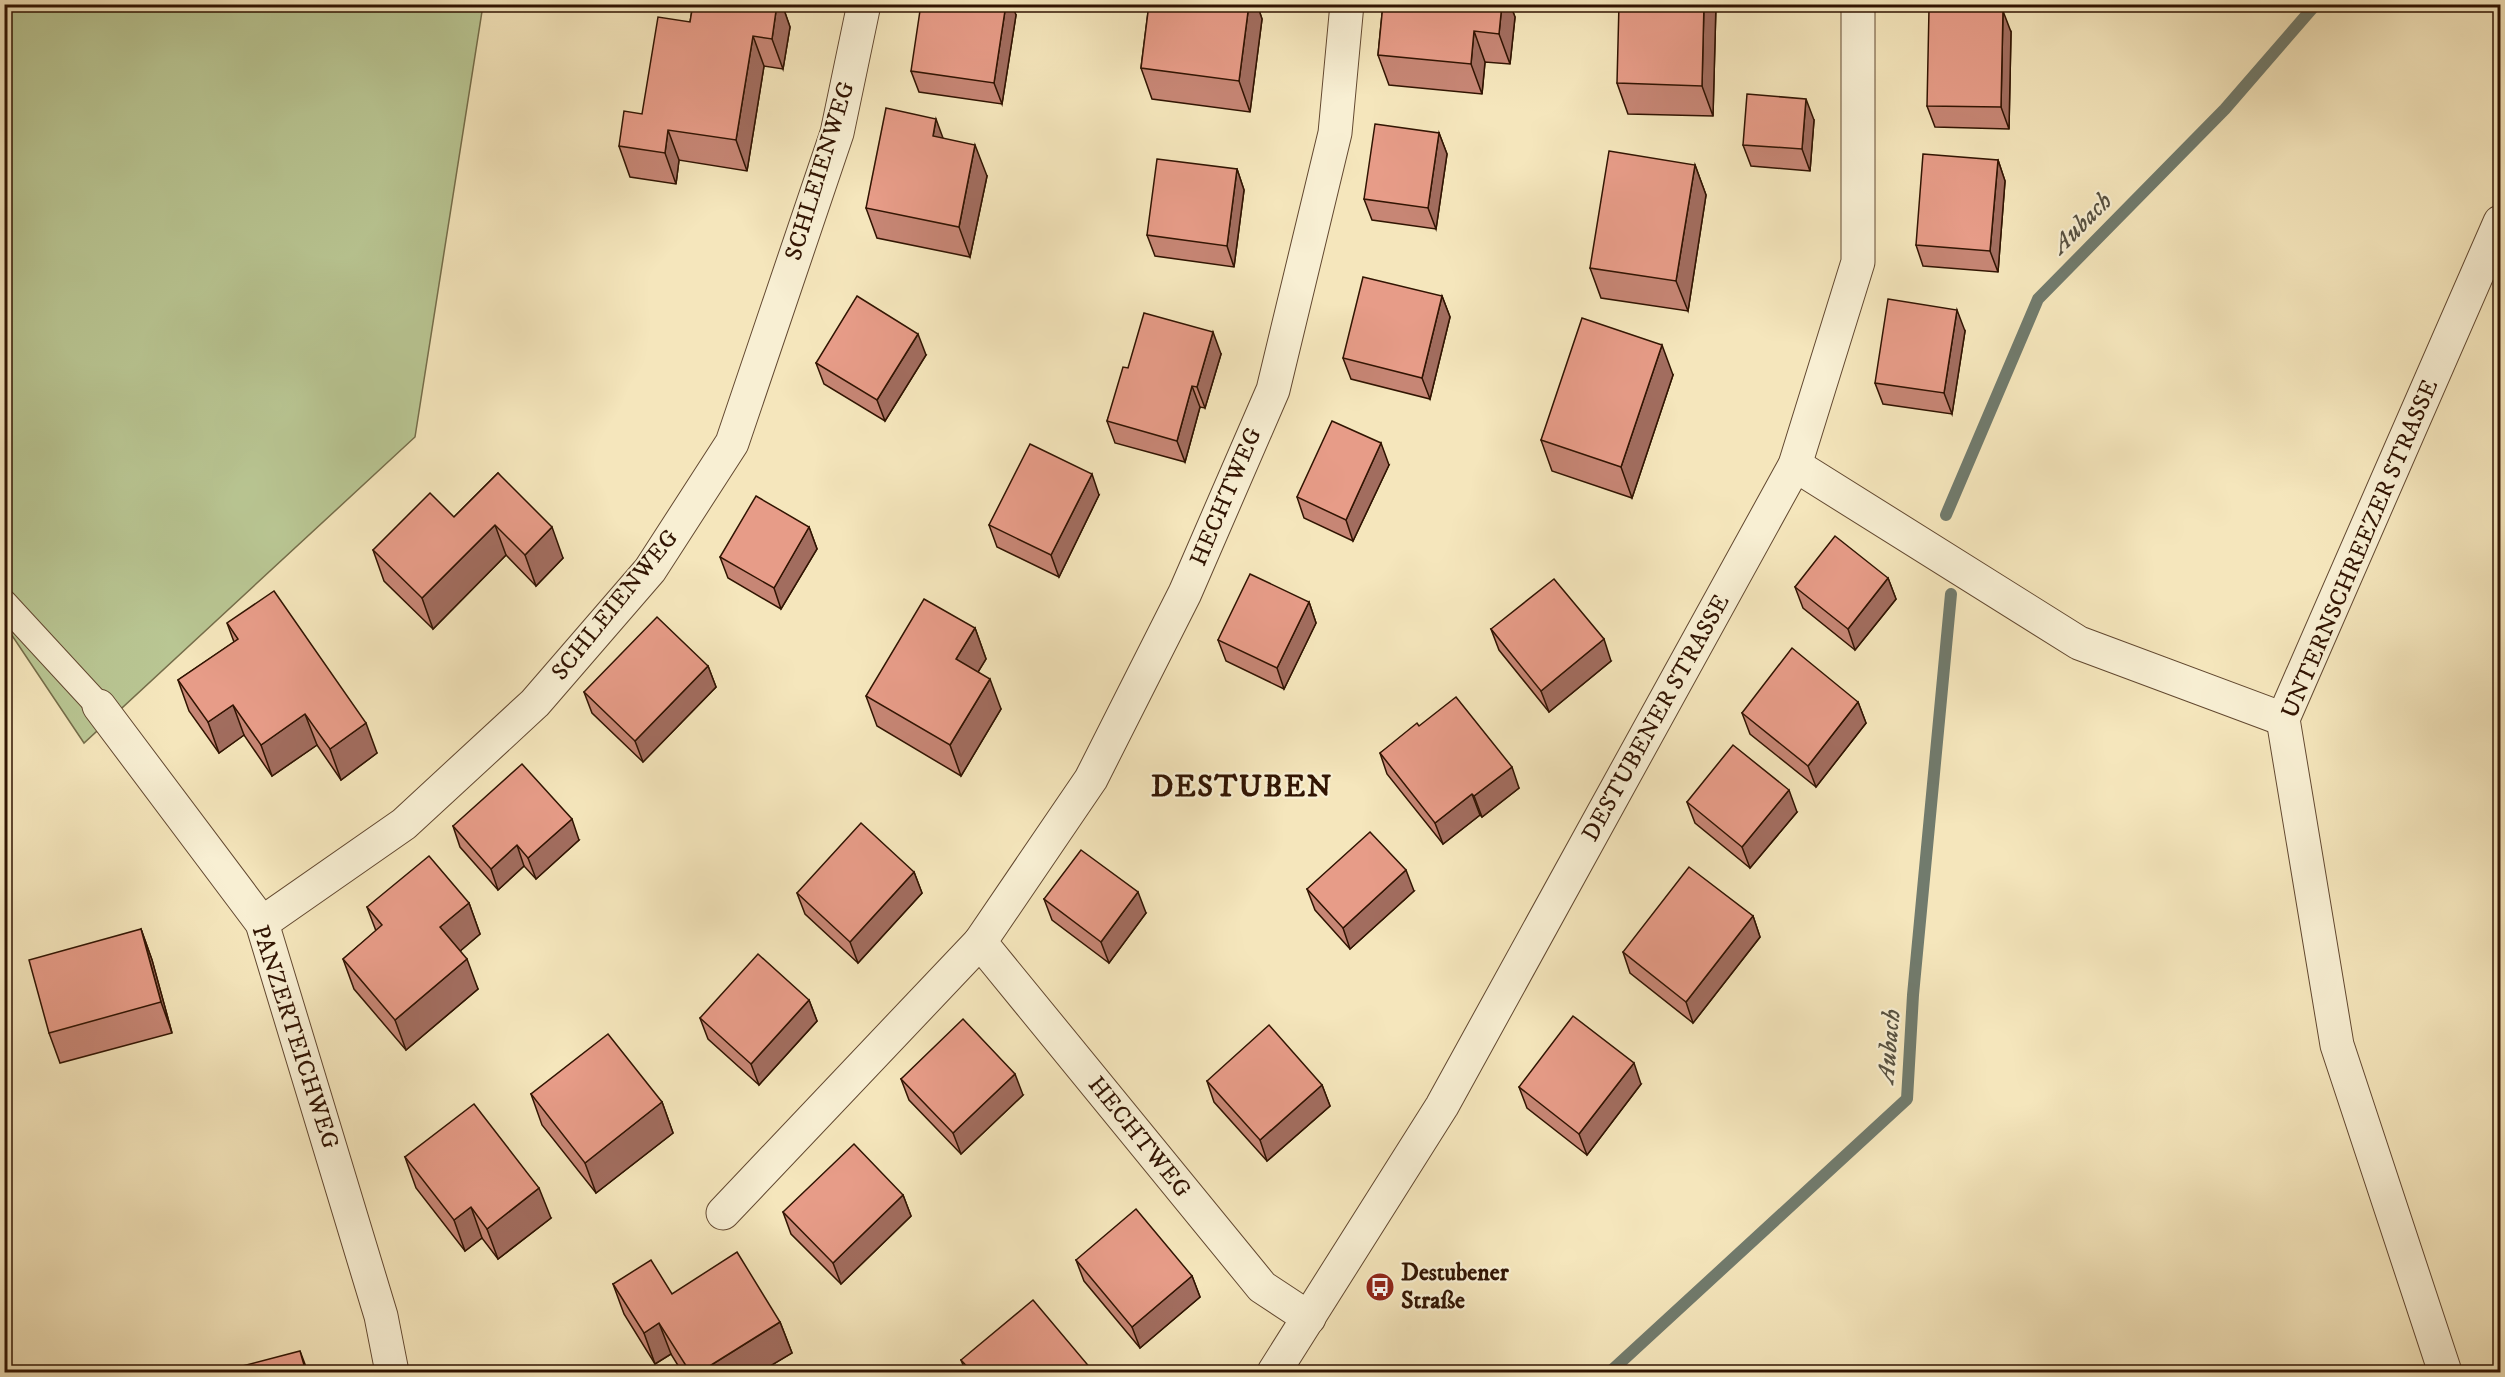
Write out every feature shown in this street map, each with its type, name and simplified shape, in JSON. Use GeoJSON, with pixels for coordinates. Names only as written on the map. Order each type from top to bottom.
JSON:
{"type":"FeatureCollection","features":[{"type":"Feature","properties":{"kind":"street","name":"SCHLEIENWEG"},"geometry":{"type":"LineString","coordinates":[[262,923],[404,824],[535,703],[650,570],[732,443],[837,133],[864,4]]}},
{"type":"Feature","properties":{"kind":"street","name":"HECHTWEG"},"geometry":{"type":"LineString","coordinates":[[723,1213],[980,942],[1091,779],[1185,593],[1273,390],[1335,133],[1347,4]]}},
{"type":"Feature","properties":{"kind":"street","name":"DESTUBENER STRASSE"},"geometry":{"type":"LineString","coordinates":[[1274,1372],[1442,1106],[1795,465],[1858,262],[1858,4]]}},
{"type":"Feature","properties":{"kind":"street","name":"UNTERNSCHREEZER STRASSE"},"geometry":{"type":"LineString","coordinates":[[2445,1372],[2337,1045],[2283,719],[2500,222]]}},
{"type":"Feature","properties":{"kind":"street"},"geometry":{"type":"LineString","coordinates":[[1795,465],[2079,643],[2283,719]]}},
{"type":"Feature","properties":{"kind":"street","name":"PANZERTEICHWEG"},"geometry":{"type":"LineString","coordinates":[[99,706],[262,923],[381,1316],[392,1372]]}},
{"type":"Feature","properties":{"kind":"street","name":"HECHTWEG"},"geometry":{"type":"LineString","coordinates":[[980,942],[1262,1287],[1309,1318]]}},
{"type":"Feature","properties":{"kind":"lane","name":"PANZERTEICHWEG"},"geometry":{"type":"LineString","coordinates":[[4,603],[99,706]]}},
{"type":"Feature","properties":{"kind":"green space"},"geometry":{"type":"Polygon","coordinates":[[[4,5],[483,5],[415,437],[84,743],[5,625],[4,5]]]}},
{"type":"Feature","properties":{"kind":"building"},"geometry":{"type":"Polygon","coordinates":[[[693,4],[777,4],[772,39],[753,36],[736,140],[668,130],[665,153],[619,146],[624,111],[642,114],[658,17],[690,22],[693,4]]]}},
{"type":"Feature","properties":{"kind":"building"},"geometry":{"type":"Polygon","coordinates":[[[921,4],[1006,4],[994,83],[911,71],[921,4]]]}},
{"type":"Feature","properties":{"kind":"building"},"geometry":{"type":"Polygon","coordinates":[[[1149,4],[1249,4],[1239,81],[1141,68],[1149,4]]]}},
{"type":"Feature","properties":{"kind":"building"},"geometry":{"type":"Polygon","coordinates":[[[1383,4],[1502,4],[1499,34],[1474,31],[1471,64],[1378,55],[1383,4]]]}},
{"type":"Feature","properties":{"kind":"building"},"geometry":{"type":"Polygon","coordinates":[[[1619,4],[1704,4],[1702,86],[1617,83],[1619,4]]]}},
{"type":"Feature","properties":{"kind":"building"},"geometry":{"type":"Polygon","coordinates":[[[1929,9],[2003,11],[2001,107],[1927,106],[1929,9]]]}},
{"type":"Feature","properties":{"kind":"building"},"geometry":{"type":"Polygon","coordinates":[[[1747,94],[1806,99],[1802,149],[1743,145],[1747,94]]]}},
{"type":"Feature","properties":{"kind":"building"},"geometry":{"type":"Polygon","coordinates":[[[886,108],[936,119],[933,136],[975,145],[959,227],[866,208],[886,108]]]}},
{"type":"Feature","properties":{"kind":"building"},"geometry":{"type":"Polygon","coordinates":[[[1375,124],[1439,133],[1428,208],[1364,199],[1375,124]]]}},
{"type":"Feature","properties":{"kind":"building"},"geometry":{"type":"Polygon","coordinates":[[[1609,151],[1695,165],[1676,281],[1590,268],[1609,151]]]}},
{"type":"Feature","properties":{"kind":"building"},"geometry":{"type":"Polygon","coordinates":[[[1923,154],[1998,160],[1990,251],[1916,245],[1923,154]]]}},
{"type":"Feature","properties":{"kind":"building"},"geometry":{"type":"Polygon","coordinates":[[[1157,159],[1237,169],[1227,246],[1147,235],[1157,159]]]}},
{"type":"Feature","properties":{"kind":"building"},"geometry":{"type":"Polygon","coordinates":[[[1363,277],[1442,296],[1422,378],[1343,358],[1363,277]]]}},
{"type":"Feature","properties":{"kind":"building"},"geometry":{"type":"Polygon","coordinates":[[[857,296],[918,334],[877,400],[816,363],[857,296]]]}},
{"type":"Feature","properties":{"kind":"building"},"geometry":{"type":"Polygon","coordinates":[[[1888,299],[1957,310],[1944,393],[1875,383],[1888,299]]]}},
{"type":"Feature","properties":{"kind":"building"},"geometry":{"type":"Polygon","coordinates":[[[1144,313],[1213,332],[1197,387],[1192,386],[1177,441],[1107,421],[1123,367],[1128,368],[1144,313]]]}},
{"type":"Feature","properties":{"kind":"building"},"geometry":{"type":"Polygon","coordinates":[[[1582,318],[1662,345],[1621,467],[1541,440],[1582,318]]]}},
{"type":"Feature","properties":{"kind":"building"},"geometry":{"type":"Polygon","coordinates":[[[1332,421],[1381,443],[1346,520],[1297,497],[1332,421]]]}},
{"type":"Feature","properties":{"kind":"building"},"geometry":{"type":"Polygon","coordinates":[[[1030,444],[1092,474],[1051,555],[989,525],[1030,444]]]}},
{"type":"Feature","properties":{"kind":"building"},"geometry":{"type":"Polygon","coordinates":[[[498,473],[552,527],[525,555],[495,525],[422,598],[373,550],[430,493],[454,517],[498,473]]]}},
{"type":"Feature","properties":{"kind":"building"},"geometry":{"type":"Polygon","coordinates":[[[756,496],[809,527],[774,588],[720,557],[756,496]]]}},
{"type":"Feature","properties":{"kind":"building"},"geometry":{"type":"Polygon","coordinates":[[[1835,536],[1888,578],[1848,629],[1795,587],[1835,536]]]}},
{"type":"Feature","properties":{"kind":"building"},"geometry":{"type":"Polygon","coordinates":[[[1250,574],[1309,602],[1277,668],[1218,640],[1250,574]]]}},
{"type":"Feature","properties":{"kind":"building"},"geometry":{"type":"Polygon","coordinates":[[[1554,579],[1604,639],[1541,691],[1491,629],[1554,579]]]}},
{"type":"Feature","properties":{"kind":"building"},"geometry":{"type":"Polygon","coordinates":[[[274,591],[366,723],[330,749],[305,714],[261,745],[233,705],[208,722],[178,680],[238,639],[227,623],[274,591]]]}},
{"type":"Feature","properties":{"kind":"building"},"geometry":{"type":"Polygon","coordinates":[[[924,599],[975,628],[956,659],[990,679],[950,745],[866,696],[924,599]]]}},
{"type":"Feature","properties":{"kind":"building"},"geometry":{"type":"Polygon","coordinates":[[[657,617],[708,666],[635,741],[584,692],[657,617]]]}},
{"type":"Feature","properties":{"kind":"building"},"geometry":{"type":"Polygon","coordinates":[[[1792,648],[1858,702],[1808,766],[1742,713],[1792,648]]]}},
{"type":"Feature","properties":{"kind":"building"},"geometry":{"type":"Polygon","coordinates":[[[1456,697],[1512,767],[1435,823],[1380,753],[1417,723],[1419,726],[1456,697]]]}},
{"type":"Feature","properties":{"kind":"building"},"geometry":{"type":"Polygon","coordinates":[[[1733,745],[1789,790],[1742,847],[1687,802],[1733,745]]]}},
{"type":"Feature","properties":{"kind":"building"},"geometry":{"type":"Polygon","coordinates":[[[522,764],[572,819],[528,858],[517,845],[491,869],[453,826],[522,764]]]}},
{"type":"Feature","properties":{"kind":"building"},"geometry":{"type":"Polygon","coordinates":[[[861,823],[914,872],[850,942],[797,893],[861,823]]]}},
{"type":"Feature","properties":{"kind":"building"},"geometry":{"type":"Polygon","coordinates":[[[1370,832],[1406,870],[1343,928],[1307,889],[1370,832]]]}},
{"type":"Feature","properties":{"kind":"building"},"geometry":{"type":"Polygon","coordinates":[[[1081,850],[1138,892],[1101,942],[1044,899],[1081,850]]]}},
{"type":"Feature","properties":{"kind":"building"},"geometry":{"type":"Polygon","coordinates":[[[429,856],[469,903],[440,927],[467,959],[395,1020],[343,959],[382,925],[367,907],[429,856]]]}},
{"type":"Feature","properties":{"kind":"building"},"geometry":{"type":"Polygon","coordinates":[[[1689,867],[1753,916],[1686,1002],[1623,952],[1689,867]]]}},
{"type":"Feature","properties":{"kind":"building"},"geometry":{"type":"Polygon","coordinates":[[[141,929],[161,1002],[49,1033],[29,960],[141,929]]]}},
{"type":"Feature","properties":{"kind":"building"},"geometry":{"type":"Polygon","coordinates":[[[758,954],[809,1000],[751,1064],[700,1018],[758,954]]]}},
{"type":"Feature","properties":{"kind":"building"},"geometry":{"type":"Polygon","coordinates":[[[1573,1016],[1634,1063],[1579,1134],[1519,1087],[1573,1016]]]}},
{"type":"Feature","properties":{"kind":"building"},"geometry":{"type":"Polygon","coordinates":[[[963,1019],[1015,1074],[953,1133],[901,1079],[963,1019]]]}},
{"type":"Feature","properties":{"kind":"building"},"geometry":{"type":"Polygon","coordinates":[[[1269,1025],[1322,1085],[1260,1140],[1207,1081],[1269,1025]]]}},
{"type":"Feature","properties":{"kind":"building"},"geometry":{"type":"Polygon","coordinates":[[[608,1034],[662,1102],[585,1163],[531,1094],[608,1034]]]}},
{"type":"Feature","properties":{"kind":"building"},"geometry":{"type":"Polygon","coordinates":[[[474,1104],[539,1188],[487,1229],[471,1207],[454,1220],[405,1157],[474,1104]]]}},
{"type":"Feature","properties":{"kind":"building"},"geometry":{"type":"Polygon","coordinates":[[[854,1144],[903,1195],[833,1263],[783,1212],[854,1144]]]}},
{"type":"Feature","properties":{"kind":"building"},"geometry":{"type":"Polygon","coordinates":[[[1136,1209],[1192,1276],[1132,1327],[1076,1260],[1136,1209]]]}},
{"type":"Feature","properties":{"kind":"building"},"geometry":{"type":"Polygon","coordinates":[[[737,1252],[780,1322],[700,1372],[690,1372],[659,1323],[644,1333],[613,1284],[651,1260],[672,1294],[737,1252]]]}},
{"type":"Feature","properties":{"kind":"building"},"geometry":{"type":"Polygon","coordinates":[[[1033,1300],[1092,1370],[1089,1372],[972,1372],[961,1360],[1033,1300]]]}},
{"type":"Feature","properties":{"kind":"building"},"geometry":{"type":"Polygon","coordinates":[[[300,1351],[306,1372],[219,1372],[300,1351]]]}},
{"type":"Feature","properties":{"kind":"building"},"geometry":{"type":"Polygon","coordinates":[[[1423,1367],[1428,1372],[1416,1372],[1423,1367]]]}},
{"type":"Feature","properties":{"kind":"waterway","name":"Aubach"},"geometry":{"type":"LineString","coordinates":[[1946,515],[2038,299],[2225,109],[2316,4]]}},
{"type":"Feature","properties":{"kind":"waterway","name":"Aubach"},"geometry":{"type":"LineString","coordinates":[[1610,1372],[1907,1099],[1913,995],[1951,594]]}},
{"type":"Feature","properties":{"kind":"place","name":"Destubener Straße"},"geometry":{"type":"Point","coordinates":[1380,1287]}},
{"type":"Feature","properties":{"kind":"district","name":"DESTUBEN"},"geometry":{"type":"Point","coordinates":[1242,787]}}]}
